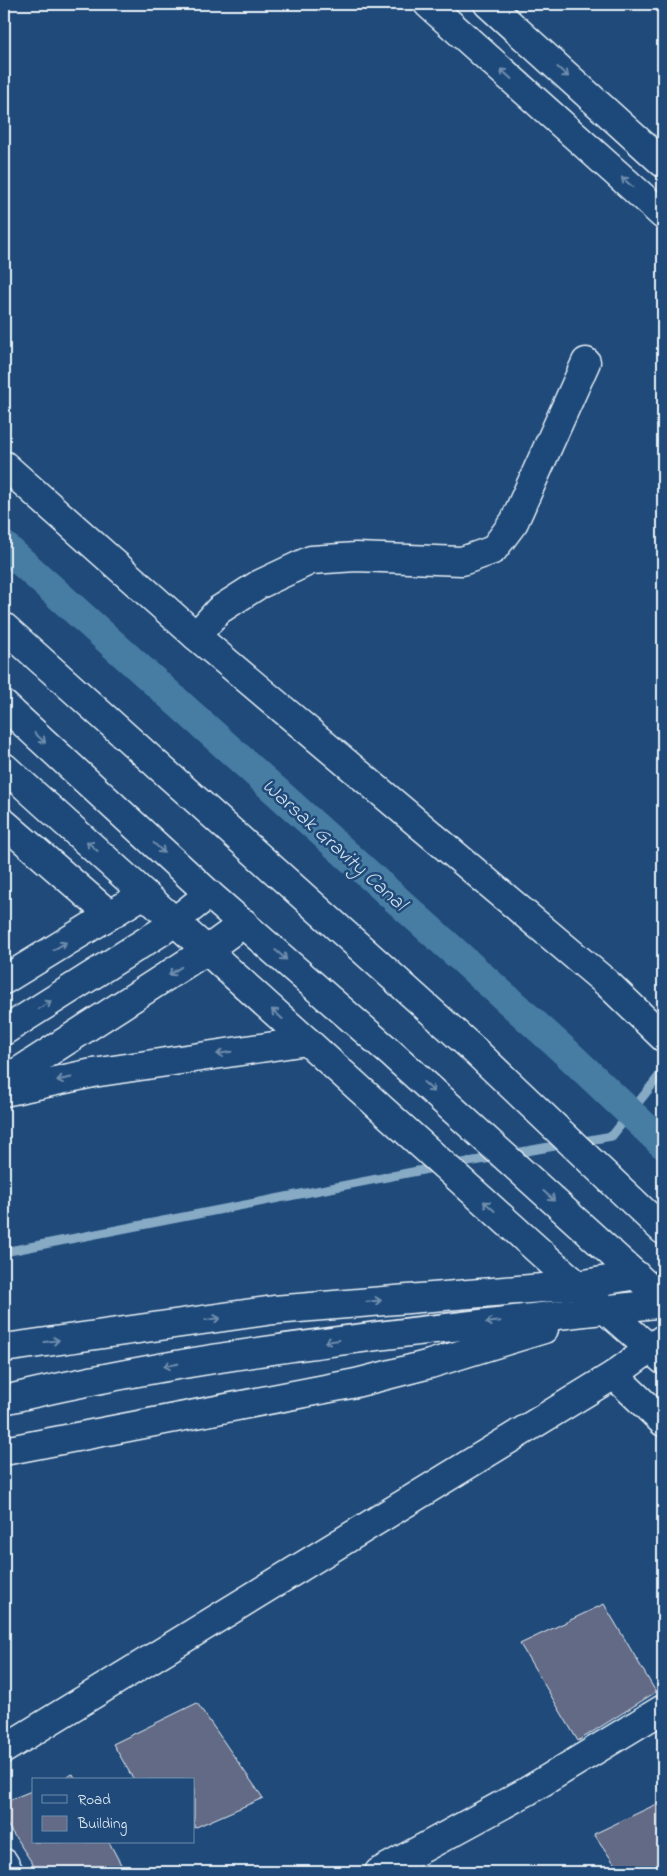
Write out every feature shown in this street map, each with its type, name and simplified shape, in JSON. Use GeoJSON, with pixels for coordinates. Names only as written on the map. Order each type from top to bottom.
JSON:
{"type":"FeatureCollection","features":[{"type":"Feature","properties":{"kind":"main road"},"geometry":{"type":"LineString","coordinates":[[428,4],[663,215]]}},
{"type":"Feature","properties":{"kind":"main road"},"geometry":{"type":"LineString","coordinates":[[488,4],[663,163]]}},
{"type":"Feature","properties":{"kind":"main road"},"geometry":{"type":"LineString","coordinates":[[196,636],[220,610],[258,585],[311,560],[356,557],[462,561],[493,550],[514,522],[586,362]]}},
{"type":"Feature","properties":{"kind":"main road"},"geometry":{"type":"LineString","coordinates":[[4,465],[196,636],[608,984],[663,1037]]}},
{"type":"Feature","properties":{"kind":"main road"},"geometry":{"type":"LineString","coordinates":[[4,627],[473,1049],[663,1230]]}},
{"type":"Feature","properties":{"kind":"main road"},"geometry":{"type":"LineString","coordinates":[[4,704],[210,894],[392,1054],[606,1247],[663,1302]]}},
{"type":"Feature","properties":{"kind":"main road"},"geometry":{"type":"LineString","coordinates":[[4,767],[551,1262],[608,1310],[659,1349],[4,1748]]}},
{"type":"Feature","properties":{"kind":"main road"},"geometry":{"type":"LineString","coordinates":[[4,823],[110,915]]}},
{"type":"Feature","properties":{"kind":"main road"},"geometry":{"type":"LineString","coordinates":[[4,980],[144,894]]}},
{"type":"Feature","properties":{"kind":"main road"},"geometry":{"type":"LineString","coordinates":[[4,1031],[176,922],[210,894]]}},
{"type":"Feature","properties":{"kind":"main road"},"geometry":{"type":"LineString","coordinates":[[4,1081],[207,950],[244,923]]}},
{"type":"Feature","properties":{"kind":"main road"},"geometry":{"type":"LineString","coordinates":[[4,1092],[93,1073],[307,1041]]}},
{"type":"Feature","properties":{"kind":"main road"},"geometry":{"type":"LineString","coordinates":[[4,1348],[274,1310],[579,1285],[636,1276]]}},
{"type":"Feature","properties":{"kind":"main road"},"geometry":{"type":"LineString","coordinates":[[4,1400],[80,1382],[229,1355],[345,1339],[608,1310],[663,1302]]}},
{"type":"Feature","properties":{"kind":"main road"},"geometry":{"type":"LineString","coordinates":[[4,1451],[356,1383],[430,1364],[608,1310]]}},
{"type":"Feature","properties":{"kind":"main road"},"geometry":{"type":"LineString","coordinates":[[614,1375],[663,1422]]}},
{"type":"Feature","properties":{"kind":"main road"},"geometry":{"type":"LineString","coordinates":[[379,1872],[526,1792],[663,1709]]}},
{"type":"Feature","properties":{"kind":"main road"},"geometry":{"type":"LineString","coordinates":[[4,1863],[9,1872]]}},
{"type":"Feature","properties":{"kind":"building"},"geometry":{"type":"Polygon","coordinates":[[[604,1604],[656,1692],[578,1741],[520,1644],[604,1604]]]}},
{"type":"Feature","properties":{"kind":"building"},"geometry":{"type":"Polygon","coordinates":[[[197,1703],[263,1798],[195,1828],[195,1778],[133,1778],[113,1744],[197,1703]]]}},
{"type":"Feature","properties":{"kind":"building"},"geometry":{"type":"Polygon","coordinates":[[[73,1774],[75,1778],[64,1778],[73,1774]]]}},
{"type":"Feature","properties":{"kind":"building"},"geometry":{"type":"Polygon","coordinates":[[[32,1791],[32,1844],[110,1844],[125,1872],[38,1872],[4,1820],[4,1802],[32,1791]]]}},
{"type":"Feature","properties":{"kind":"building"},"geometry":{"type":"Polygon","coordinates":[[[663,1801],[663,1872],[620,1872],[594,1834],[663,1801]]]}},
{"type":"Feature","properties":{"kind":"waterway","name":"Warsak Gravity Canal"},"geometry":{"type":"LineString","coordinates":[[4,546],[568,1054],[663,1144]]}},
{"type":"Feature","properties":{"kind":"waterway"},"geometry":{"type":"LineString","coordinates":[[578,1142],[612,1136],[663,1071]]}},
{"type":"Feature","properties":{"kind":"waterway"},"geometry":{"type":"LineString","coordinates":[[510,1154],[566,1144]]}},
{"type":"Feature","properties":{"kind":"waterway"},"geometry":{"type":"LineString","coordinates":[[451,1165],[497,1157]]}},
{"type":"Feature","properties":{"kind":"waterway"},"geometry":{"type":"LineString","coordinates":[[4,1252],[438,1167]]}}]}
